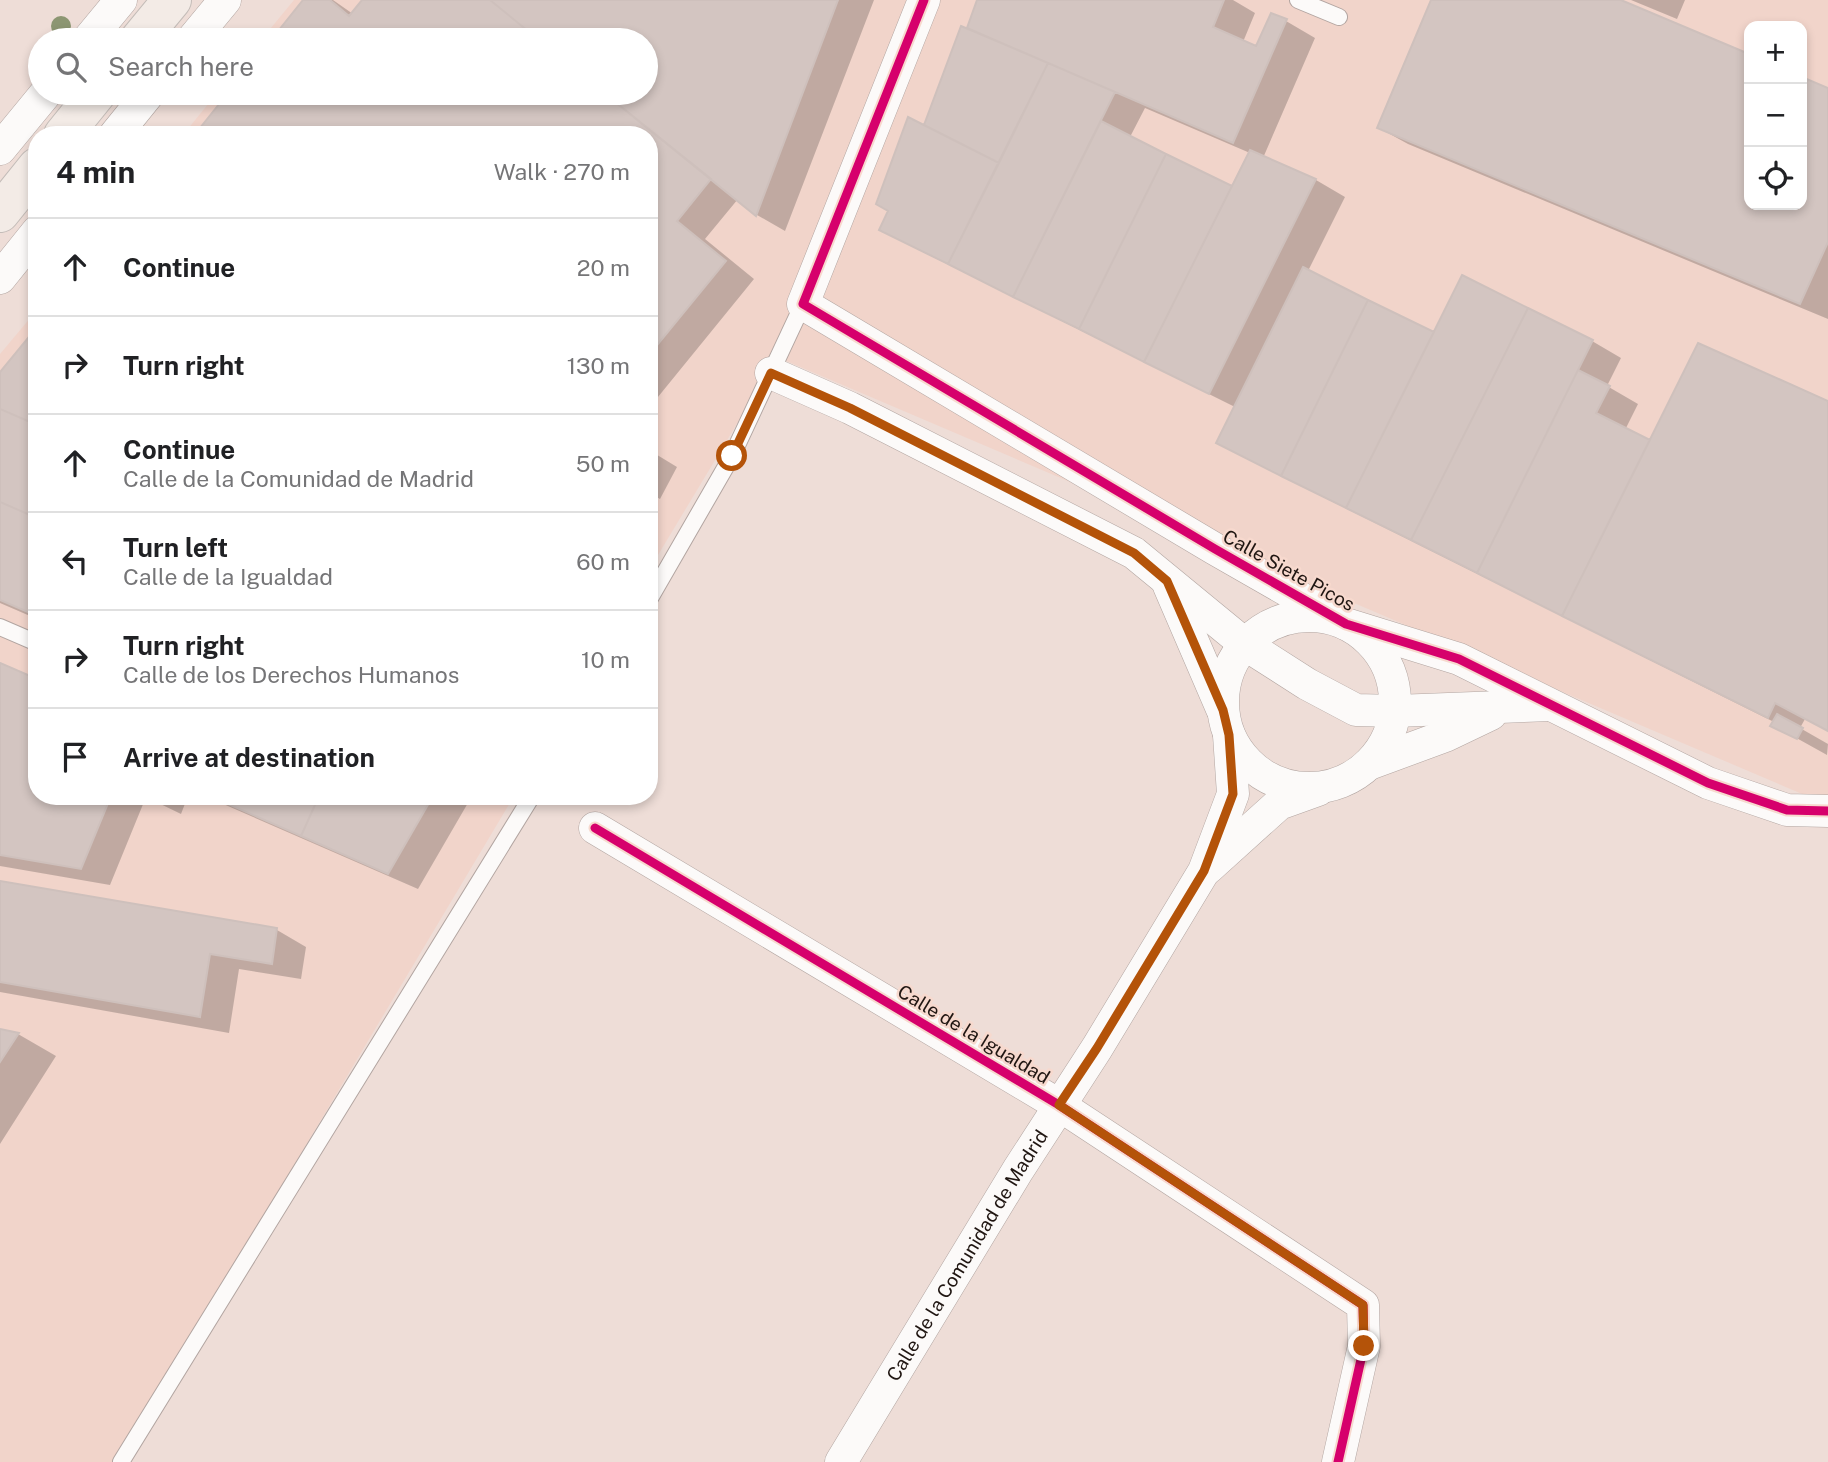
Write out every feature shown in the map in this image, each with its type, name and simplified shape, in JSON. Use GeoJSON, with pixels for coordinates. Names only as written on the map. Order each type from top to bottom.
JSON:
{"type":"FeatureCollection","features":[{"type":"Feature","properties":{"kind":"main road"},"geometry":{"type":"LineString","coordinates":[[149,28],[172,0]]}},
{"type":"Feature","properties":{"kind":"main road"},"geometry":{"type":"LineString","coordinates":[[70,126],[87,105]]}},
{"type":"Feature","properties":{"kind":"main road"},"geometry":{"type":"LineString","coordinates":[[0,213],[28,178]]}},
{"type":"Feature","properties":{"kind":"street"},"geometry":{"type":"LineString","coordinates":[[98,28],[121,0]]}},
{"type":"Feature","properties":{"kind":"street"},"geometry":{"type":"LineString","coordinates":[[202,28],[225,0]]}},
{"type":"Feature","properties":{"kind":"street"},"geometry":{"type":"LineString","coordinates":[[803,304],[924,0]]}},
{"type":"Feature","properties":{"kind":"street"},"geometry":{"type":"LineString","coordinates":[[0,149],[36,105]]}},
{"type":"Feature","properties":{"kind":"street"},"geometry":{"type":"LineString","coordinates":[[122,126],[139,105]]}},
{"type":"Feature","properties":{"kind":"street"},"geometry":{"type":"LineString","coordinates":[[0,278],[28,243]]}},
{"type":"Feature","properties":{"kind":"street","name":"Calle Siete Picos"},"geometry":{"type":"LineString","coordinates":[[803,304],[1346,624],[1459,659],[1708,783],[1787,810],[1828,811]]}},
{"type":"Feature","properties":{"kind":"street"},"geometry":{"type":"LineString","coordinates":[[771,373],[850,408],[1134,553],[1246,645],[1307,684],[1356,710],[1550,705]]}},
{"type":"Feature","properties":{"kind":"street"},"geometry":{"type":"LineString","coordinates":[[1167,581],[1226,723],[1245,761],[1269,779],[1298,788],[1328,787]]}},
{"type":"Feature","properties":{"kind":"street"},"geometry":{"type":"LineString","coordinates":[[1204,871],[1233,794],[1225,680],[1238,653],[1259,632],[1286,619],[1317,616],[1346,624],[1361,632],[1382,654],[1394,682],[1396,711],[1387,741],[1369,764]]}},
{"type":"Feature","properties":{"kind":"street"},"geometry":{"type":"LineString","coordinates":[[1204,871],[1279,804],[1344,781],[1369,764],[1445,736],[1501,708]]}},
{"type":"Feature","properties":{"kind":"street","name":"Calle de la Igualdad"},"geometry":{"type":"LineString","coordinates":[[595,828],[1059,1105],[1363,1305],[1364,1346],[1338,1462]]}},
{"type":"Feature","properties":{"kind":"street","name":"Calle de la Comunidad de Madrid"},"geometry":{"type":"LineString","coordinates":[[841,1462],[1204,871]]}},
{"type":"Feature","properties":{"kind":"lane"},"geometry":{"type":"LineString","coordinates":[[1298,0],[1339,18]]}},
{"type":"Feature","properties":{"kind":"lane"},"geometry":{"type":"LineString","coordinates":[[658,584],[732,456],[803,304]]}},
{"type":"Feature","properties":{"kind":"lane"},"geometry":{"type":"LineString","coordinates":[[0,627],[28,639]]}},
{"type":"Feature","properties":{"kind":"lane"},"geometry":{"type":"LineString","coordinates":[[121,1462],[526,805]]}},
{"type":"Feature","properties":{"kind":"shaded area"},"geometry":{"type":"Polygon","coordinates":[[[294,0],[1828,0],[1828,805],[777,357],[658,555],[658,126],[190,126],[207,105],[658,105],[658,28],[271,28],[294,0]]]}},
{"type":"Feature","properties":{"kind":"shaded area"},"geometry":{"type":"Polygon","coordinates":[[[28,321],[28,805],[509,805],[117,1462],[0,1462],[0,354],[28,321]]]}},
{"type":"Feature","properties":{"kind":"building"},"geometry":{"type":"Polygon","coordinates":[[[303,0],[330,0],[349,16],[362,0],[490,0],[524,28],[281,28],[303,0]]]}},
{"type":"Feature","properties":{"kind":"building"},"geometry":{"type":"Polygon","coordinates":[[[490,0],[838,0],[756,216],[658,137],[658,126],[645,126],[619,105],[658,105],[658,28],[524,28],[490,0]]]}},
{"type":"Feature","properties":{"kind":"building"},"geometry":{"type":"Polygon","coordinates":[[[977,0],[1224,0],[1213,27],[1256,46],[1271,13],[1287,19],[1233,143],[967,28],[977,0]]]}},
{"type":"Feature","properties":{"kind":"building"},"geometry":{"type":"Polygon","coordinates":[[[1431,0],[1621,0],[1744,52],[1744,210],[1807,210],[1807,79],[1828,88],[1828,242],[1800,304],[1377,128],[1431,0]]]}},
{"type":"Feature","properties":{"kind":"building"},"geometry":{"type":"Polygon","coordinates":[[[961,26],[1048,63],[999,163],[924,125],[961,26]]]}},
{"type":"Feature","properties":{"kind":"building"},"geometry":{"type":"Polygon","coordinates":[[[1048,63],[1115,92],[1013,297],[948,264],[1048,63]]]}},
{"type":"Feature","properties":{"kind":"building"},"geometry":{"type":"Polygon","coordinates":[[[218,105],[619,105],[645,126],[202,126],[218,105]]]}},
{"type":"Feature","properties":{"kind":"building"},"geometry":{"type":"Polygon","coordinates":[[[908,117],[999,163],[948,264],[879,230],[888,211],[876,204],[908,117]]]}},
{"type":"Feature","properties":{"kind":"building"},"geometry":{"type":"Polygon","coordinates":[[[1101,121],[1166,154],[1079,329],[1013,297],[1101,121]]]}},
{"type":"Feature","properties":{"kind":"building"},"geometry":{"type":"Polygon","coordinates":[[[658,136],[711,179],[677,221],[726,261],[658,344],[658,136]]]}},
{"type":"Feature","properties":{"kind":"building"},"geometry":{"type":"Polygon","coordinates":[[[1250,150],[1316,179],[1209,394],[1144,362],[1250,150]]]}},
{"type":"Feature","properties":{"kind":"building"},"geometry":{"type":"Polygon","coordinates":[[[1166,154],[1232,186],[1144,362],[1079,329],[1166,154]]]}},
{"type":"Feature","properties":{"kind":"building"},"geometry":{"type":"Polygon","coordinates":[[[1303,267],[1368,300],[1281,476],[1216,443],[1303,267]]]}},
{"type":"Feature","properties":{"kind":"building"},"geometry":{"type":"Polygon","coordinates":[[[1462,275],[1528,308],[1411,540],[1346,508],[1462,275]]]}},
{"type":"Feature","properties":{"kind":"building"},"geometry":{"type":"Polygon","coordinates":[[[1368,300],[1434,332],[1346,508],[1281,476],[1368,300]]]}},
{"type":"Feature","properties":{"kind":"building"},"geometry":{"type":"Polygon","coordinates":[[[1528,308],[1593,340],[1477,573],[1411,540],[1528,308]]]}},
{"type":"Feature","properties":{"kind":"building"},"geometry":{"type":"Polygon","coordinates":[[[28,338],[28,421],[0,409],[0,372],[28,338]]]}},
{"type":"Feature","properties":{"kind":"building"},"geometry":{"type":"Polygon","coordinates":[[[1698,343],[1828,401],[1828,731],[1775,703],[1768,718],[1562,616],[1698,343]]]}},
{"type":"Feature","properties":{"kind":"building"},"geometry":{"type":"Polygon","coordinates":[[[1578,370],[1610,386],[1596,413],[1650,440],[1562,616],[1477,573],[1578,370]]]}},
{"type":"Feature","properties":{"kind":"building"},"geometry":{"type":"Polygon","coordinates":[[[0,409],[28,421],[28,514],[0,502],[0,409]]]}},
{"type":"Feature","properties":{"kind":"building"},"geometry":{"type":"Polygon","coordinates":[[[0,502],[28,514],[28,612],[0,600],[0,502]]]}},
{"type":"Feature","properties":{"kind":"building"},"geometry":{"type":"Polygon","coordinates":[[[0,663],[28,675],[28,805],[107,805],[81,869],[0,855],[0,663]]]}},
{"type":"Feature","properties":{"kind":"building"},"geometry":{"type":"Polygon","coordinates":[[[1777,714],[1803,728],[1797,739],[1770,726],[1777,714]]]}},
{"type":"Feature","properties":{"kind":"building"},"geometry":{"type":"Polygon","coordinates":[[[230,805],[315,805],[301,836],[230,805]]]}},
{"type":"Feature","properties":{"kind":"building"},"geometry":{"type":"Polygon","coordinates":[[[315,805],[428,805],[388,874],[301,836],[315,805]]]}},
{"type":"Feature","properties":{"kind":"building"},"geometry":{"type":"Polygon","coordinates":[[[0,881],[277,928],[272,964],[210,954],[200,1017],[0,982],[0,881]]]}},
{"type":"Feature","properties":{"kind":"building"},"geometry":{"type":"Polygon","coordinates":[[[0,1029],[19,1033],[0,1062],[0,1029]]]}},
{"type":"Feature","properties":{"kind":"cycle path"},"geometry":{"type":"LineString","coordinates":[[924,0],[803,304],[1346,624],[1459,659],[1708,783],[1787,810],[1828,811]]}},
{"type":"Feature","properties":{"kind":"cycle path"},"geometry":{"type":"LineString","coordinates":[[595,828],[1059,1105],[1363,1305],[1364,1346],[1338,1462]]}},
{"type":"Feature","properties":{"kind":"route"},"geometry":{"type":"LineString","coordinates":[[732,456],[771,373],[850,408],[1134,553],[1167,581],[1223,710],[1229,735],[1233,794],[1204,871],[1097,1048],[1059,1105],[1363,1305],[1364,1346]]}}]}
